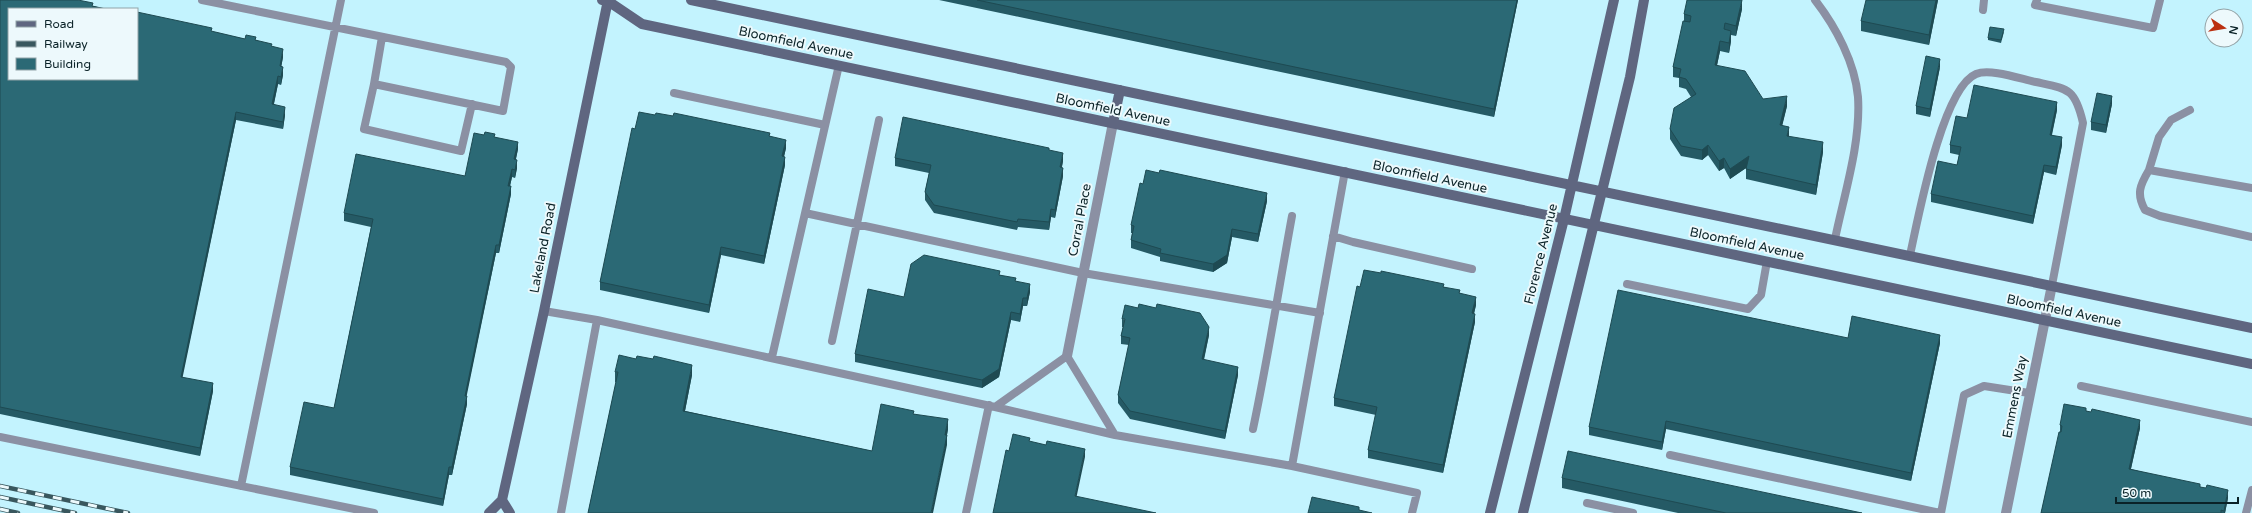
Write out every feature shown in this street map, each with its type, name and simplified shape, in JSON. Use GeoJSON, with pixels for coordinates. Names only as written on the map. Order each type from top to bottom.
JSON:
{"type":"FeatureCollection","features":[{"type":"Feature","properties":{"kind":"main road","name":"Bloomfield Avenue"},"geometry":{"type":"LineString","coordinates":[[608,0],[642,24],[2252,364]]}},
{"type":"Feature","properties":{"kind":"main road","name":"Lakeland Road"},"geometry":{"type":"LineString","coordinates":[[502,500],[544,311],[608,0]]}},
{"type":"Feature","properties":{"kind":"main road","name":"Bloomfield Avenue"},"geometry":{"type":"LineString","coordinates":[[690,0],[1602,190],[2252,328]]}},
{"type":"Feature","properties":{"kind":"main road","name":"Florence Avenue"},"geometry":{"type":"LineString","coordinates":[[1490,513],[1564,219],[1614,0]]}},
{"type":"Feature","properties":{"kind":"main road"},"geometry":{"type":"LineString","coordinates":[[1523,513],[1630,77],[1644,0]]}},
{"type":"Feature","properties":{"kind":"main road","name":"Corral Place"},"geometry":{"type":"LineString","coordinates":[[1113,123],[1120,90]]}},
{"type":"Feature","properties":{"kind":"main road"},"geometry":{"type":"LineString","coordinates":[[489,513],[502,500],[510,513]]}},
{"type":"Feature","properties":{"kind":"street","name":"Corral Place"},"geometry":{"type":"LineString","coordinates":[[1067,356],[1113,123]]}},
{"type":"Feature","properties":{"kind":"street","name":"Emmens Way"},"geometry":{"type":"LineString","coordinates":[[2006,513],[2052,285]]}},
{"type":"Feature","properties":{"kind":"lane"},"geometry":{"type":"LineString","coordinates":[[202,0],[506,62],[511,67],[503,111],[374,84]]}},
{"type":"Feature","properties":{"kind":"lane"},"geometry":{"type":"LineString","coordinates":[[241,486],[341,0]]}},
{"type":"Feature","properties":{"kind":"lane"},"geometry":{"type":"LineString","coordinates":[[1815,0],[1836,33],[1854,78],[1858,97],[1855,143],[1835,240]]}},
{"type":"Feature","properties":{"kind":"lane"},"geometry":{"type":"LineString","coordinates":[[1983,10],[1984,0]]}},
{"type":"Feature","properties":{"kind":"lane"},"geometry":{"type":"LineString","coordinates":[[2036,0],[2035,5],[2154,28],[2160,0]]}},
{"type":"Feature","properties":{"kind":"lane"},"geometry":{"type":"LineString","coordinates":[[382,37],[364,129],[461,151],[472,104]]}},
{"type":"Feature","properties":{"kind":"lane"},"geometry":{"type":"LineString","coordinates":[[772,358],[839,65]]}},
{"type":"Feature","properties":{"kind":"lane"},"geometry":{"type":"LineString","coordinates":[[1910,256],[1928,175],[1952,102],[1964,83],[1977,73],[1994,72],[2066,89],[2079,105],[2083,123],[2052,285]]}},
{"type":"Feature","properties":{"kind":"lane"},"geometry":{"type":"LineString","coordinates":[[674,93],[825,125]]}},
{"type":"Feature","properties":{"kind":"lane"},"geometry":{"type":"LineString","coordinates":[[2190,110],[2171,120],[2159,137],[2149,170],[2142,181],[2139,199],[2145,210],[2160,216],[2252,237]]}},
{"type":"Feature","properties":{"kind":"lane"},"geometry":{"type":"LineString","coordinates":[[832,341],[879,120]]}},
{"type":"Feature","properties":{"kind":"lane"},"geometry":{"type":"LineString","coordinates":[[2149,170],[2252,188]]}},
{"type":"Feature","properties":{"kind":"lane"},"geometry":{"type":"LineString","coordinates":[[1292,466],[1345,172]]}},
{"type":"Feature","properties":{"kind":"lane"},"geometry":{"type":"LineString","coordinates":[[805,213],[1083,273],[1320,313]]}},
{"type":"Feature","properties":{"kind":"lane"},"geometry":{"type":"LineString","coordinates":[[1253,429],[1270,351],[1275,306],[1292,216]]}},
{"type":"Feature","properties":{"kind":"lane"},"geometry":{"type":"LineString","coordinates":[[1333,236],[1472,269]]}},
{"type":"Feature","properties":{"kind":"lane"},"geometry":{"type":"LineString","coordinates":[[1627,284],[1748,310],[1761,295],[1767,261]]}},
{"type":"Feature","properties":{"kind":"lane"},"geometry":{"type":"LineString","coordinates":[[544,311],[597,320],[772,358],[992,406],[1115,435],[1292,466],[1417,493],[1412,513]]}},
{"type":"Feature","properties":{"kind":"lane"},"geometry":{"type":"LineString","coordinates":[[561,513],[597,320]]}},
{"type":"Feature","properties":{"kind":"lane"},"geometry":{"type":"LineString","coordinates":[[966,513],[992,406],[1067,356],[1115,435]]}},
{"type":"Feature","properties":{"kind":"lane"},"geometry":{"type":"LineString","coordinates":[[1670,455],[1940,513],[1964,395],[1984,386],[2029,393]]}},
{"type":"Feature","properties":{"kind":"lane"},"geometry":{"type":"LineString","coordinates":[[2081,386],[2252,422]]}},
{"type":"Feature","properties":{"kind":"lane"},"geometry":{"type":"LineString","coordinates":[[0,437],[374,513]]}},
{"type":"Feature","properties":{"kind":"lane"},"geometry":{"type":"LineString","coordinates":[[2246,513],[2252,490]]}},
{"type":"Feature","properties":{"kind":"lane"},"geometry":{"type":"LineString","coordinates":[[1587,503],[1627,512]]}},
{"type":"Feature","properties":{"kind":"building"},"geometry":{"type":"Polygon","coordinates":[[[0,0],[78,0],[93,3],[92,6],[101,8],[8,8],[8,80],[138,80],[138,12],[212,28],[211,31],[245,39],[246,35],[256,37],[255,40],[272,44],[271,46],[283,49],[280,66],[283,67],[281,77],[278,76],[272,104],[285,107],[283,122],[236,112],[181,377],[213,383],[200,448],[0,407],[0,0]]]}},
{"type":"Feature","properties":{"kind":"building"},"geometry":{"type":"Polygon","coordinates":[[[977,0],[1517,0],[1494,109],[977,0]]]}},
{"type":"Feature","properties":{"kind":"building"},"geometry":{"type":"Polygon","coordinates":[[[1687,0],[1742,0],[1736,26],[1725,23],[1724,29],[1731,31],[1729,43],[1720,41],[1715,65],[1745,71],[1763,99],[1787,96],[1780,125],[1789,127],[1787,136],[1823,142],[1816,185],[1746,169],[1749,156],[1730,169],[1724,158],[1719,161],[1708,145],[1702,150],[1681,146],[1670,129],[1674,108],[1696,94],[1686,79],[1679,77],[1681,69],[1673,67],[1683,21],[1690,22],[1691,16],[1684,14],[1687,0]]]}},
{"type":"Feature","properties":{"kind":"building"},"geometry":{"type":"Polygon","coordinates":[[[1866,0],[1936,0],[1929,35],[1861,21],[1866,0]]]}},
{"type":"Feature","properties":{"kind":"building"},"geometry":{"type":"Polygon","coordinates":[[[1990,27],[2004,29],[2001,40],[1988,38],[1990,27]]]}},
{"type":"Feature","properties":{"kind":"building"},"geometry":{"type":"Polygon","coordinates":[[[1926,56],[1940,59],[1930,109],[1916,106],[1926,56]]]}},
{"type":"Feature","properties":{"kind":"building"},"geometry":{"type":"Polygon","coordinates":[[[1974,85],[2057,102],[2050,135],[2062,137],[2056,167],[2044,165],[2033,216],[1931,194],[1938,161],[1957,165],[1961,147],[1950,145],[1956,116],[1967,118],[1974,85]]]}},
{"type":"Feature","properties":{"kind":"building"},"geometry":{"type":"Polygon","coordinates":[[[2097,93],[2112,96],[2106,125],[2091,122],[2097,93]]]}},
{"type":"Feature","properties":{"kind":"building"},"geometry":{"type":"Polygon","coordinates":[[[639,112],[673,116],[674,113],[770,133],[769,136],[786,140],[782,156],[785,157],[764,256],[721,247],[709,305],[600,282],[632,128],[635,129],[639,112]]]}},
{"type":"Feature","properties":{"kind":"building"},"geometry":{"type":"Polygon","coordinates":[[[903,117],[1049,148],[1049,150],[1063,153],[1060,167],[1063,168],[1055,210],[1051,209],[1049,222],[1018,219],[1017,222],[934,205],[925,192],[931,165],[895,158],[903,117]]]}},
{"type":"Feature","properties":{"kind":"building"},"geometry":{"type":"Polygon","coordinates":[[[485,132],[495,134],[494,137],[518,142],[514,159],[517,160],[515,170],[512,169],[508,186],[511,186],[499,245],[496,245],[465,396],[467,396],[452,467],[449,467],[443,499],[290,467],[304,402],[334,408],[373,219],[344,213],[356,154],[465,176],[474,133],[484,135],[485,132]]]}},
{"type":"Feature","properties":{"kind":"building"},"geometry":{"type":"Polygon","coordinates":[[[1146,170],[1159,173],[1160,170],[1267,193],[1258,234],[1232,229],[1227,255],[1213,264],[1160,253],[1161,249],[1131,240],[1134,226],[1131,225],[1140,183],[1143,184],[1146,170]]]}},
{"type":"Feature","properties":{"kind":"building"},"geometry":{"type":"Polygon","coordinates":[[[924,255],[1000,271],[999,275],[1016,278],[1015,281],[1030,284],[1027,298],[1023,298],[1020,314],[1011,312],[999,369],[982,380],[855,354],[868,289],[904,297],[911,264],[924,255]]]}},
{"type":"Feature","properties":{"kind":"building"},"geometry":{"type":"Polygon","coordinates":[[[1364,270],[1381,273],[1381,271],[1444,284],[1443,287],[1460,290],[1459,293],[1476,297],[1472,313],[1475,314],[1443,465],[1368,450],[1377,407],[1334,398],[1357,286],[1360,287],[1364,270]]]}},
{"type":"Feature","properties":{"kind":"building"},"geometry":{"type":"Polygon","coordinates":[[[1618,290],[1848,338],[1852,316],[1940,335],[1911,473],[1666,421],[1662,442],[1589,427],[1618,290]]]}},
{"type":"Feature","properties":{"kind":"building"},"geometry":{"type":"Polygon","coordinates":[[[1139,304],[1156,308],[1157,304],[1200,313],[1209,327],[1202,359],[1238,367],[1225,431],[1130,411],[1118,395],[1130,338],[1121,336],[1125,319],[1122,319],[1125,305],[1138,308],[1139,304]]]}},
{"type":"Feature","properties":{"kind":"building"},"geometry":{"type":"Polygon","coordinates":[[[619,355],[636,359],[637,356],[653,359],[654,356],[692,365],[683,411],[872,451],[881,404],[914,411],[913,414],[948,419],[945,435],[947,435],[931,513],[588,513],[618,372],[615,372],[619,355]]]}},
{"type":"Feature","properties":{"kind":"building"},"geometry":{"type":"Polygon","coordinates":[[[2064,404],[2086,408],[2086,411],[2091,412],[2092,409],[2140,420],[2129,469],[2200,484],[2200,487],[2206,488],[2207,485],[2228,490],[2224,511],[2221,510],[2221,513],[2041,513],[2059,432],[2061,432],[2062,426],[2060,425],[2064,404]]]}},
{"type":"Feature","properties":{"kind":"building"},"geometry":{"type":"Polygon","coordinates":[[[1013,434],[1030,438],[1029,441],[1046,445],[1047,441],[1085,449],[1075,496],[1156,513],[993,513],[1006,450],[1009,451],[1013,434]]]}},
{"type":"Feature","properties":{"kind":"building"},"geometry":{"type":"Polygon","coordinates":[[[1568,451],[1862,513],[1726,513],[1562,478],[1568,451]]]}},
{"type":"Feature","properties":{"kind":"building"},"geometry":{"type":"Polygon","coordinates":[[[1312,497],[1359,507],[1359,510],[1372,513],[1308,513],[1312,497]]]}},
{"type":"Feature","properties":{"kind":"railway"},"geometry":{"type":"LineString","coordinates":[[0,486],[128,513]]}},
{"type":"Feature","properties":{"kind":"railway"},"geometry":{"type":"LineString","coordinates":[[0,497],[75,513]]}},
{"type":"Feature","properties":{"kind":"railway"},"geometry":{"type":"LineString","coordinates":[[0,509],[18,513]]}}]}
